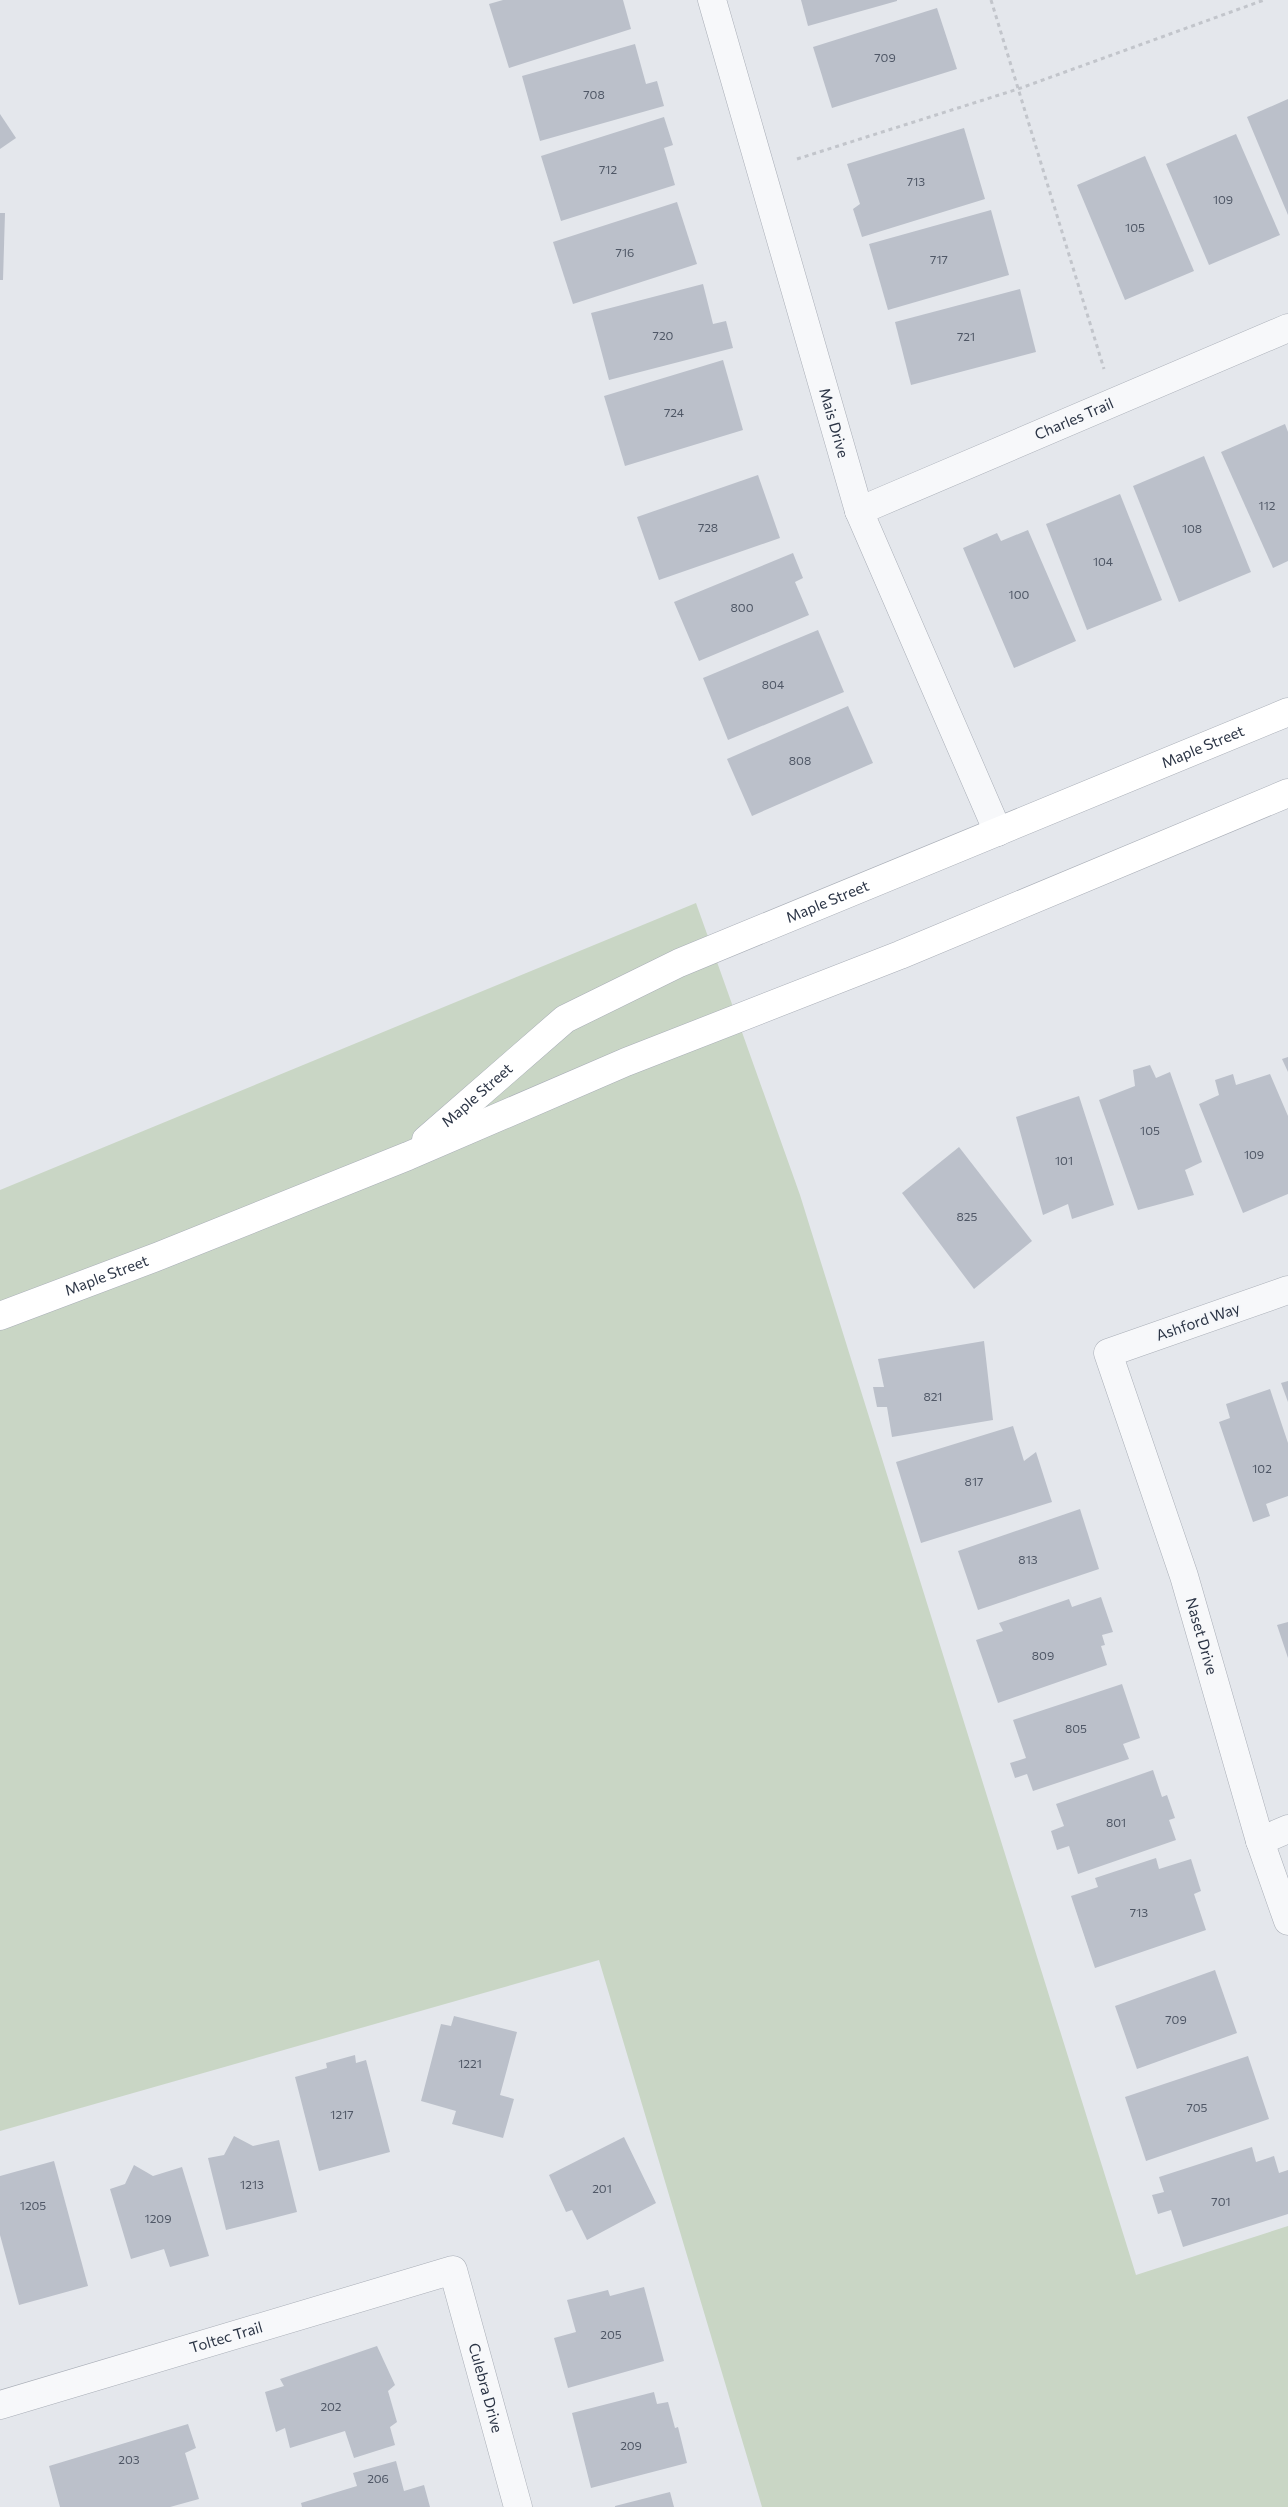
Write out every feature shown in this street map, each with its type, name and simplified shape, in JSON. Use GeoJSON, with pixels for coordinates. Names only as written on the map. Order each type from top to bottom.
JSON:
{"type":"FeatureCollection","features":[{"type":"Feature","properties":{"kind":"street","name":"Mais Drive"},"geometry":{"type":"LineString","coordinates":[[712,0],[859,511],[998,832]]}},
{"type":"Feature","properties":{"kind":"street","name":"Charles Trail"},"geometry":{"type":"LineString","coordinates":[[859,511],[1288,328]]}},
{"type":"Feature","properties":{"kind":"street","name":"Maple Street"},"geometry":{"type":"LineString","coordinates":[[408,1156],[565,1019],[679,963],[1288,712]]}},
{"type":"Feature","properties":{"kind":"street","name":"Maple Street"},"geometry":{"type":"LineString","coordinates":[[0,1316],[159,1256],[408,1156],[626,1062],[900,955],[1288,793]]}},
{"type":"Feature","properties":{"kind":"street","name":"Ashford Way"},"geometry":{"type":"LineString","coordinates":[[1108,1353],[1288,1290]]}},
{"type":"Feature","properties":{"kind":"street","name":"Naset Drive"},"geometry":{"type":"LineString","coordinates":[[1108,1353],[1184,1576],[1260,1840],[1288,1921]]}},
{"type":"Feature","properties":{"kind":"street"},"geometry":{"type":"LineString","coordinates":[[1260,1840],[1288,1829]]}},
{"type":"Feature","properties":{"kind":"street","name":"Toltec Trail"},"geometry":{"type":"LineString","coordinates":[[0,2405],[453,2270]]}},
{"type":"Feature","properties":{"kind":"street","name":"Culebra Drive"},"geometry":{"type":"LineString","coordinates":[[453,2270],[518,2507]]}},
{"type":"Feature","properties":{"kind":"path"},"geometry":{"type":"LineString","coordinates":[[991,0],[1104,370]]}},
{"type":"Feature","properties":{"kind":"path"},"geometry":{"type":"LineString","coordinates":[[798,159],[1018,89],[1264,0]]}},
{"type":"Feature","properties":{"kind":"green space"},"geometry":{"type":"Polygon","coordinates":[[[696,903],[800,1195],[1136,2275],[1288,2226],[1288,2507],[762,2507],[599,1960],[0,2131],[0,1190],[696,903]]]}},
{"type":"Feature","properties":{"kind":"building"},"geometry":{"type":"Polygon","coordinates":[[[503,0],[623,0],[631,29],[509,68],[489,4],[503,0]]]}},
{"type":"Feature","properties":{"kind":"building"},"geometry":{"type":"Polygon","coordinates":[[[801,0],[897,0],[897,1],[808,26],[801,0]]]}},
{"type":"Feature","properties":{"kind":"building"},"geometry":{"type":"Polygon","coordinates":[[[937,8],[957,69],[832,108],[813,47],[937,8]]]}},
{"type":"Feature","properties":{"kind":"building"},"geometry":{"type":"Polygon","coordinates":[[[635,44],[646,84],[657,81],[664,106],[540,141],[522,76],[635,44]]]}},
{"type":"Feature","properties":{"kind":"building"},"geometry":{"type":"Polygon","coordinates":[[[1288,99],[1288,215],[1247,117],[1288,99]]]}},
{"type":"Feature","properties":{"kind":"building"},"geometry":{"type":"Polygon","coordinates":[[[0,114],[16,138],[0,149],[0,114]]]}},
{"type":"Feature","properties":{"kind":"building"},"geometry":{"type":"Polygon","coordinates":[[[664,117],[673,145],[664,148],[675,185],[561,221],[541,156],[664,117]]]}},
{"type":"Feature","properties":{"kind":"building"},"geometry":{"type":"Polygon","coordinates":[[[964,128],[985,199],[862,237],[853,209],[860,204],[847,164],[964,128]]]}},
{"type":"Feature","properties":{"kind":"building"},"geometry":{"type":"Polygon","coordinates":[[[1236,134],[1280,235],[1209,265],[1166,164],[1236,134]]]}},
{"type":"Feature","properties":{"kind":"building"},"geometry":{"type":"Polygon","coordinates":[[[1145,156],[1194,271],[1125,300],[1077,185],[1145,156]]]}},
{"type":"Feature","properties":{"kind":"building"},"geometry":{"type":"Polygon","coordinates":[[[677,202],[697,264],[573,304],[553,242],[677,202]]]}},
{"type":"Feature","properties":{"kind":"building"},"geometry":{"type":"Polygon","coordinates":[[[991,210],[1009,275],[888,310],[869,244],[991,210]]]}},
{"type":"Feature","properties":{"kind":"building"},"geometry":{"type":"Polygon","coordinates":[[[0,213],[5,213],[3,280],[0,280],[0,213]]]}},
{"type":"Feature","properties":{"kind":"building"},"geometry":{"type":"Polygon","coordinates":[[[703,284],[713,324],[726,321],[733,348],[609,380],[591,313],[703,284]]]}},
{"type":"Feature","properties":{"kind":"building"},"geometry":{"type":"Polygon","coordinates":[[[1020,289],[1036,352],[911,385],[895,322],[1020,289]]]}},
{"type":"Feature","properties":{"kind":"building"},"geometry":{"type":"Polygon","coordinates":[[[723,360],[743,430],[625,466],[604,396],[723,360]]]}},
{"type":"Feature","properties":{"kind":"building"},"geometry":{"type":"Polygon","coordinates":[[[1285,424],[1288,432],[1288,561],[1273,568],[1221,452],[1285,424]]]}},
{"type":"Feature","properties":{"kind":"building"},"geometry":{"type":"Polygon","coordinates":[[[1204,456],[1251,572],[1179,602],[1133,486],[1204,456]]]}},
{"type":"Feature","properties":{"kind":"building"},"geometry":{"type":"Polygon","coordinates":[[[758,475],[780,538],[659,580],[637,517],[758,475]]]}},
{"type":"Feature","properties":{"kind":"building"},"geometry":{"type":"Polygon","coordinates":[[[1120,494],[1162,600],[1087,630],[1046,524],[1120,494]]]}},
{"type":"Feature","properties":{"kind":"building"},"geometry":{"type":"Polygon","coordinates":[[[1028,530],[1076,641],[1014,668],[963,548],[997,533],[1001,541],[1028,530]]]}},
{"type":"Feature","properties":{"kind":"building"},"geometry":{"type":"Polygon","coordinates":[[[793,553],[803,578],[795,582],[809,615],[699,661],[674,602],[793,553]]]}},
{"type":"Feature","properties":{"kind":"building"},"geometry":{"type":"Polygon","coordinates":[[[818,630],[844,692],[728,740],[703,678],[818,630]]]}},
{"type":"Feature","properties":{"kind":"building"},"geometry":{"type":"Polygon","coordinates":[[[848,706],[873,763],[752,816],[727,759],[848,706]]]}},
{"type":"Feature","properties":{"kind":"building"},"geometry":{"type":"Polygon","coordinates":[[[1288,1057],[1288,1072],[1282,1059],[1288,1057]]]}},
{"type":"Feature","properties":{"kind":"building"},"geometry":{"type":"Polygon","coordinates":[[[1150,1065],[1156,1078],[1170,1072],[1202,1162],[1185,1170],[1194,1195],[1138,1210],[1099,1100],[1135,1086],[1133,1070],[1150,1065]]]}},
{"type":"Feature","properties":{"kind":"building"},"geometry":{"type":"Polygon","coordinates":[[[1233,1074],[1236,1085],[1270,1074],[1288,1116],[1288,1194],[1243,1213],[1199,1104],[1219,1095],[1215,1080],[1233,1074]]]}},
{"type":"Feature","properties":{"kind":"building"},"geometry":{"type":"Polygon","coordinates":[[[1079,1096],[1114,1205],[1072,1219],[1068,1204],[1043,1215],[1016,1117],[1079,1096]]]}},
{"type":"Feature","properties":{"kind":"building"},"geometry":{"type":"Polygon","coordinates":[[[959,1147],[1032,1241],[974,1289],[902,1193],[959,1147]]]}},
{"type":"Feature","properties":{"kind":"building"},"geometry":{"type":"Polygon","coordinates":[[[984,1341],[993,1420],[892,1437],[887,1407],[877,1407],[873,1387],[884,1387],[878,1359],[984,1341]]]}},
{"type":"Feature","properties":{"kind":"building"},"geometry":{"type":"Polygon","coordinates":[[[1288,1381],[1288,1402],[1281,1383],[1288,1381]]]}},
{"type":"Feature","properties":{"kind":"building"},"geometry":{"type":"Polygon","coordinates":[[[1270,1389],[1288,1443],[1288,1496],[1266,1504],[1270,1516],[1253,1522],[1219,1422],[1230,1418],[1226,1404],[1270,1389]]]}},
{"type":"Feature","properties":{"kind":"building"},"geometry":{"type":"Polygon","coordinates":[[[1013,1426],[1024,1461],[1036,1452],[1052,1502],[921,1543],[896,1462],[1013,1426]]]}},
{"type":"Feature","properties":{"kind":"building"},"geometry":{"type":"Polygon","coordinates":[[[1080,1509],[1099,1569],[978,1610],[958,1551],[1080,1509]]]}},
{"type":"Feature","properties":{"kind":"building"},"geometry":{"type":"Polygon","coordinates":[[[1101,1597],[1113,1632],[1102,1635],[1105,1645],[1101,1646],[1107,1665],[998,1703],[976,1640],[1003,1631],[999,1623],[1069,1599],[1072,1607],[1101,1597]]]}},
{"type":"Feature","properties":{"kind":"building"},"geometry":{"type":"Polygon","coordinates":[[[1288,1622],[1288,1658],[1277,1625],[1288,1622]]]}},
{"type":"Feature","properties":{"kind":"building"},"geometry":{"type":"Polygon","coordinates":[[[1122,1684],[1140,1738],[1123,1744],[1129,1759],[1033,1791],[1027,1774],[1015,1778],[1010,1763],[1026,1758],[1013,1720],[1122,1684]]]}},
{"type":"Feature","properties":{"kind":"building"},"geometry":{"type":"Polygon","coordinates":[[[1153,1770],[1162,1797],[1167,1795],[1175,1818],[1169,1820],[1176,1840],[1078,1874],[1069,1846],[1057,1850],[1051,1831],[1064,1826],[1056,1804],[1153,1770]]]}},
{"type":"Feature","properties":{"kind":"building"},"geometry":{"type":"Polygon","coordinates":[[[1156,1858],[1159,1869],[1191,1859],[1201,1891],[1194,1894],[1206,1930],[1095,1968],[1071,1896],[1098,1887],[1095,1878],[1156,1858]]]}},
{"type":"Feature","properties":{"kind":"building"},"geometry":{"type":"Polygon","coordinates":[[[1215,1970],[1237,2033],[1137,2069],[1115,2006],[1215,1970]]]}},
{"type":"Feature","properties":{"kind":"building"},"geometry":{"type":"Polygon","coordinates":[[[454,2016],[517,2032],[500,2095],[514,2099],[503,2138],[452,2124],[456,2111],[421,2101],[441,2024],[451,2026],[454,2016]]]}},
{"type":"Feature","properties":{"kind":"building"},"geometry":{"type":"Polygon","coordinates":[[[355,2055],[356,2063],[366,2060],[390,2152],[319,2171],[295,2077],[327,2068],[326,2063],[355,2055]]]}},
{"type":"Feature","properties":{"kind":"building"},"geometry":{"type":"Polygon","coordinates":[[[1248,2056],[1269,2119],[1146,2161],[1125,2097],[1248,2056]]]}},
{"type":"Feature","properties":{"kind":"building"},"geometry":{"type":"Polygon","coordinates":[[[234,2136],[253,2146],[279,2140],[297,2212],[226,2230],[208,2158],[224,2155],[234,2136]]]}},
{"type":"Feature","properties":{"kind":"building"},"geometry":{"type":"Polygon","coordinates":[[[624,2137],[656,2203],[587,2240],[572,2210],[566,2212],[549,2175],[624,2137]]]}},
{"type":"Feature","properties":{"kind":"building"},"geometry":{"type":"Polygon","coordinates":[[[1252,2147],[1256,2162],[1274,2156],[1279,2173],[1288,2170],[1288,2214],[1183,2247],[1171,2210],[1158,2214],[1152,2195],[1164,2192],[1159,2177],[1252,2147]]]}},
{"type":"Feature","properties":{"kind":"building"},"geometry":{"type":"Polygon","coordinates":[[[54,2161],[88,2286],[19,2305],[0,2235],[0,2176],[54,2161]]]}},
{"type":"Feature","properties":{"kind":"building"},"geometry":{"type":"Polygon","coordinates":[[[134,2165],[153,2176],[182,2167],[209,2256],[170,2267],[164,2249],[131,2259],[110,2189],[125,2184],[134,2165]]]}},
{"type":"Feature","properties":{"kind":"building"},"geometry":{"type":"Polygon","coordinates":[[[644,2287],[664,2361],[568,2388],[554,2338],[576,2332],[567,2300],[608,2290],[610,2296],[644,2287]]]}},
{"type":"Feature","properties":{"kind":"building"},"geometry":{"type":"Polygon","coordinates":[[[377,2346],[395,2385],[388,2391],[397,2422],[390,2427],[395,2445],[354,2458],[345,2431],[290,2448],[285,2428],[276,2432],[265,2392],[284,2386],[280,2379],[377,2346]]]}},
{"type":"Feature","properties":{"kind":"building"},"geometry":{"type":"Polygon","coordinates":[[[654,2392],[657,2404],[668,2402],[675,2428],[678,2427],[687,2463],[591,2488],[572,2413],[654,2392]]]}},
{"type":"Feature","properties":{"kind":"building"},"geometry":{"type":"Polygon","coordinates":[[[188,2424],[196,2448],[185,2453],[199,2499],[170,2507],[60,2507],[49,2466],[188,2424]]]}},
{"type":"Feature","properties":{"kind":"building"},"geometry":{"type":"Polygon","coordinates":[[[396,2461],[404,2491],[424,2485],[430,2507],[302,2507],[301,2503],[357,2486],[353,2473],[396,2461]]]}},
{"type":"Feature","properties":{"kind":"building"},"geometry":{"type":"Polygon","coordinates":[[[670,2492],[674,2507],[615,2507],[615,2506],[670,2492]]]}}]}
